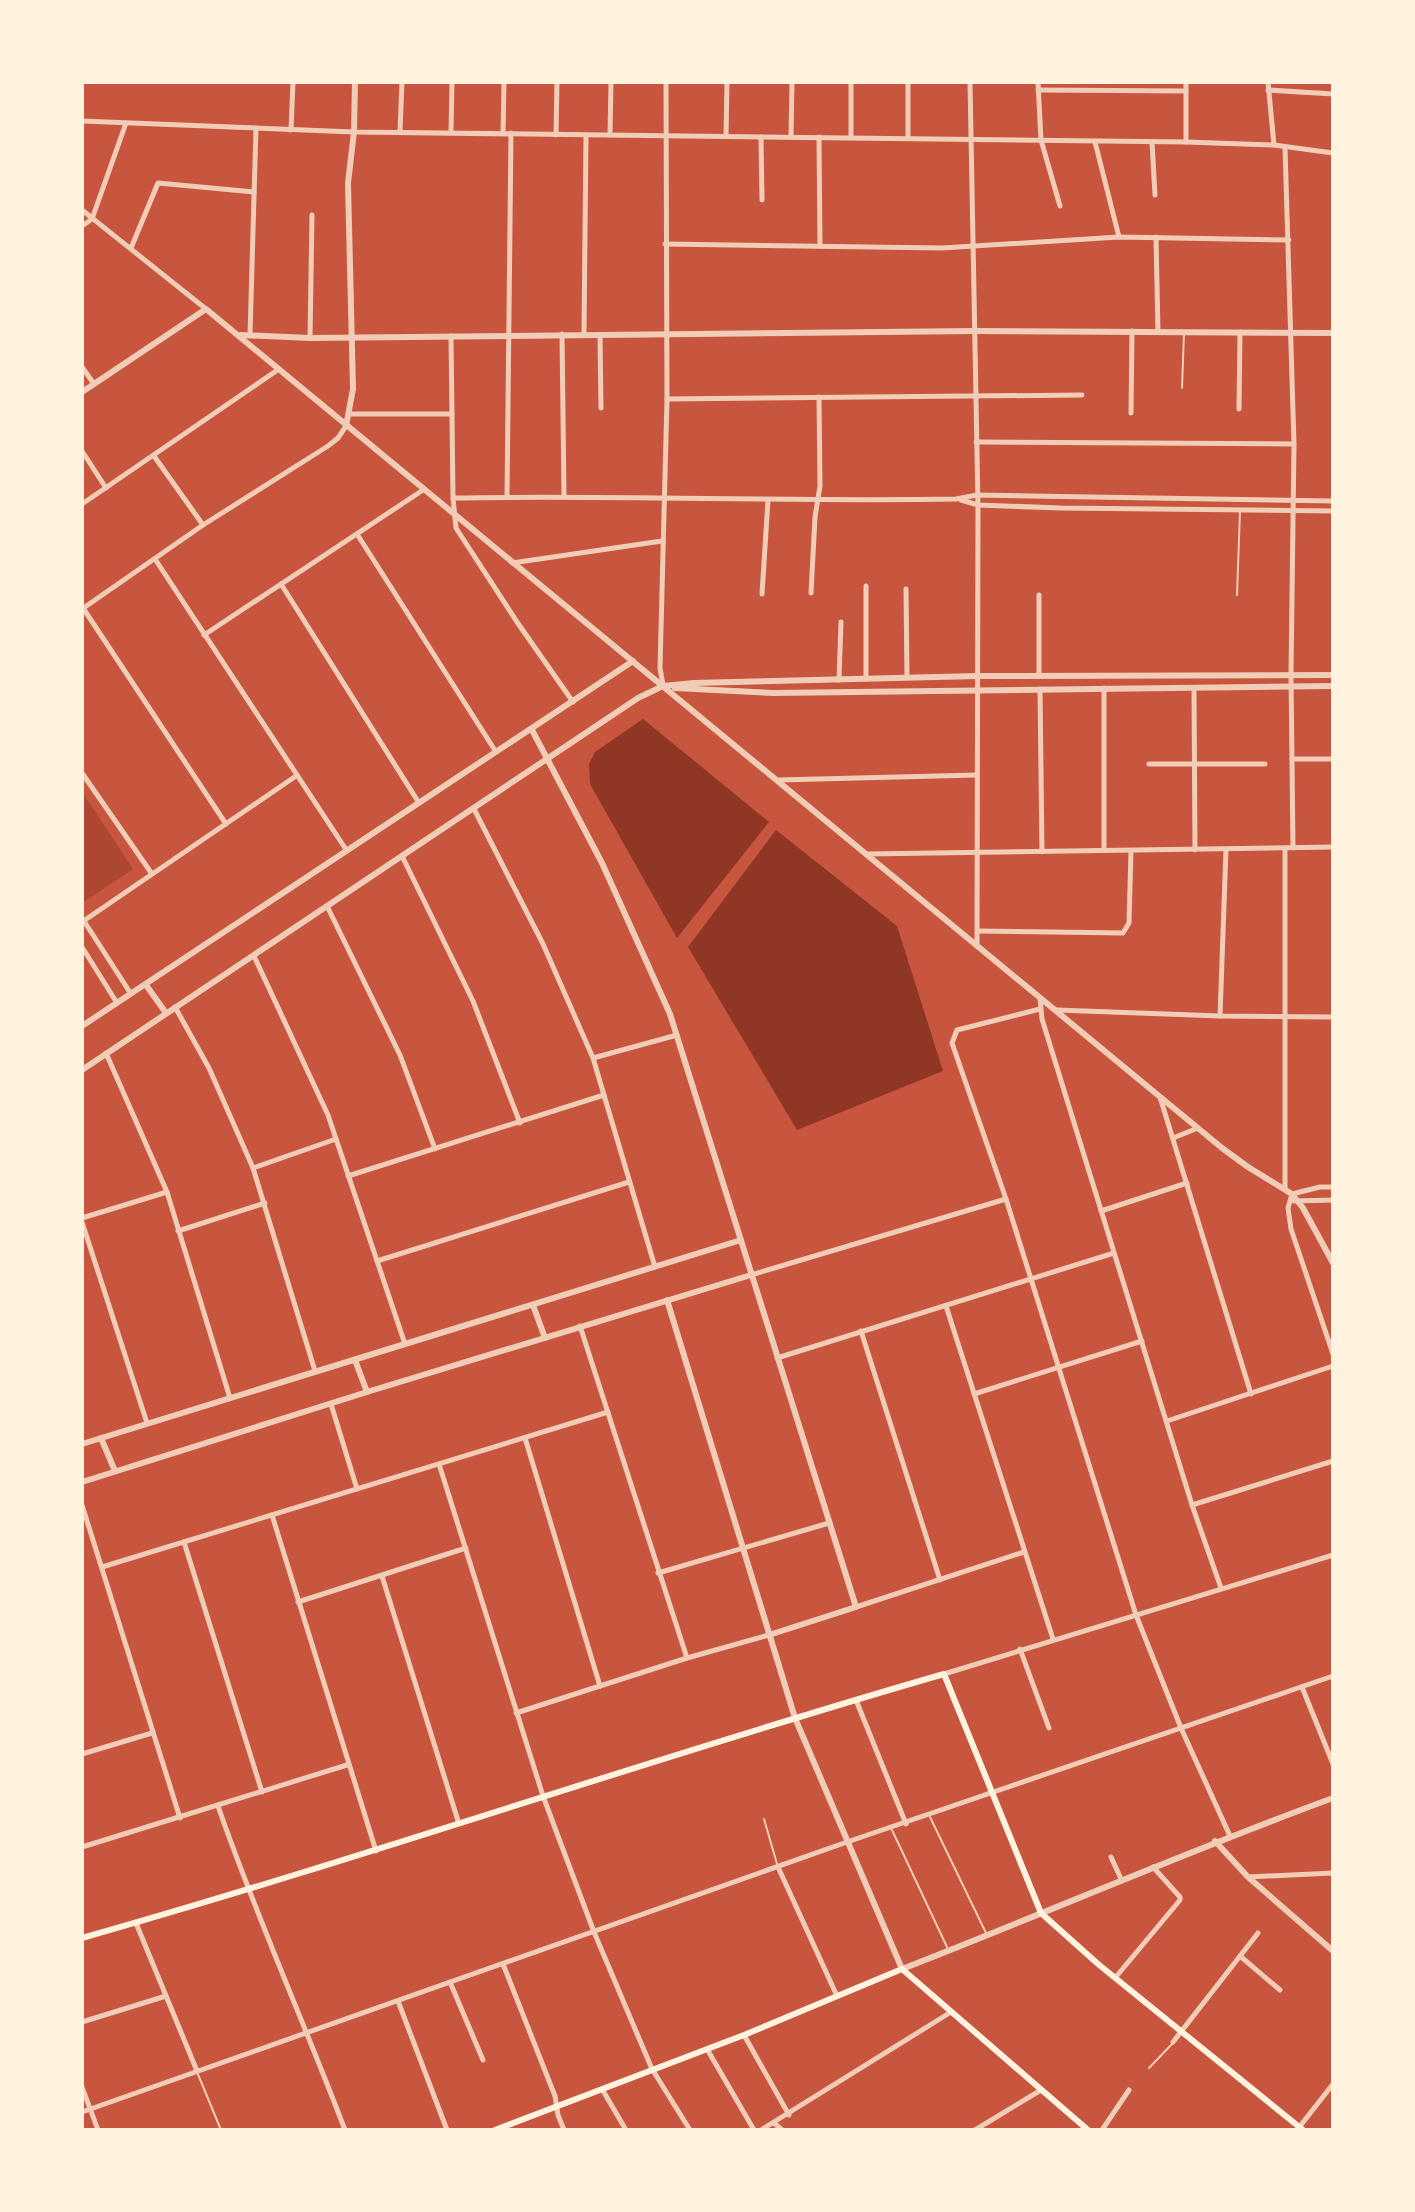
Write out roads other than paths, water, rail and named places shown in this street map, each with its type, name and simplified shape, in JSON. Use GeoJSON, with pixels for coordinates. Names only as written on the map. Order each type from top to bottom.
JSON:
{"type":"FeatureCollection","features":[{"type":"Feature","properties":{"kind":"main road"},"geometry":{"type":"LineString","coordinates":[[82,1938],[376,1851],[543,1796],[944,1674],[1041,1913],[1115,1978],[1300,2129]]}},
{"type":"Feature","properties":{"kind":"main road"},"geometry":{"type":"LineString","coordinates":[[495,2130],[744,2035],[902,1969],[1088,2130]]}},
{"type":"Feature","properties":{"kind":"street"},"geometry":{"type":"LineString","coordinates":[[291,130],[293,82]]}},
{"type":"Feature","properties":{"kind":"street"},"geometry":{"type":"LineString","coordinates":[[226,824],[82,609],[203,525],[328,446],[346,426],[353,389],[348,183],[354,132],[355,82]]}},
{"type":"Feature","properties":{"kind":"street"},"geometry":{"type":"LineString","coordinates":[[400,131],[402,82]]}},
{"type":"Feature","properties":{"kind":"street"},"geometry":{"type":"LineString","coordinates":[[451,132],[452,82]]}},
{"type":"Feature","properties":{"kind":"street"},"geometry":{"type":"LineString","coordinates":[[503,133],[504,82]]}},
{"type":"Feature","properties":{"kind":"street"},"geometry":{"type":"LineString","coordinates":[[556,135],[557,82]]}},
{"type":"Feature","properties":{"kind":"street"},"geometry":{"type":"LineString","coordinates":[[610,135],[611,82]]}},
{"type":"Feature","properties":{"kind":"street"},"geometry":{"type":"LineString","coordinates":[[663,686],[660,668],[667,399],[666,82]]}},
{"type":"Feature","properties":{"kind":"street"},"geometry":{"type":"LineString","coordinates":[[726,136],[727,82]]}},
{"type":"Feature","properties":{"kind":"street"},"geometry":{"type":"LineString","coordinates":[[791,136],[792,82]]}},
{"type":"Feature","properties":{"kind":"street"},"geometry":{"type":"LineString","coordinates":[[851,82],[851,136]]}},
{"type":"Feature","properties":{"kind":"street"},"geometry":{"type":"LineString","coordinates":[[908,82],[908,138]]}},
{"type":"Feature","properties":{"kind":"street"},"geometry":{"type":"LineString","coordinates":[[970,82],[978,505],[977,947]]}},
{"type":"Feature","properties":{"kind":"street"},"geometry":{"type":"LineString","coordinates":[[1038,82],[1041,140],[1060,206]]}},
{"type":"Feature","properties":{"kind":"street"},"geometry":{"type":"LineString","coordinates":[[1186,82],[1186,142]]}},
{"type":"Feature","properties":{"kind":"street"},"geometry":{"type":"LineString","coordinates":[[1268,82],[1274,145]]}},
{"type":"Feature","properties":{"kind":"street"},"geometry":{"type":"LineString","coordinates":[[1038,90],[1186,91]]}},
{"type":"Feature","properties":{"kind":"street"},"geometry":{"type":"LineString","coordinates":[[1268,90],[1333,94]]}},
{"type":"Feature","properties":{"kind":"street"},"geometry":{"type":"LineString","coordinates":[[82,121],[354,132],[1186,142],[1274,145],[1333,153]]}},
{"type":"Feature","properties":{"kind":"street"},"geometry":{"type":"LineString","coordinates":[[82,226],[92,219],[126,123]]}},
{"type":"Feature","properties":{"kind":"street"},"geometry":{"type":"LineString","coordinates":[[250,335],[256,128]]}},
{"type":"Feature","properties":{"kind":"street"},"geometry":{"type":"LineString","coordinates":[[507,497],[511,133]]}},
{"type":"Feature","properties":{"kind":"street"},"geometry":{"type":"LineString","coordinates":[[584,334],[586,135]]}},
{"type":"Feature","properties":{"kind":"street"},"geometry":{"type":"LineString","coordinates":[[761,137],[762,200]]}},
{"type":"Feature","properties":{"kind":"street"},"geometry":{"type":"LineString","coordinates":[[819,137],[820,246]]}},
{"type":"Feature","properties":{"kind":"street"},"geometry":{"type":"LineString","coordinates":[[1095,142],[1119,237]]}},
{"type":"Feature","properties":{"kind":"street"},"geometry":{"type":"LineString","coordinates":[[1152,142],[1155,195]]}},
{"type":"Feature","properties":{"kind":"street"},"geometry":{"type":"LineString","coordinates":[[1285,148],[1294,444],[1291,674],[1293,848]]}},
{"type":"Feature","properties":{"kind":"street"},"geometry":{"type":"LineString","coordinates":[[131,248],[158,183],[254,192]]}},
{"type":"Feature","properties":{"kind":"street"},"geometry":{"type":"LineString","coordinates":[[82,210],[240,335],[454,516],[1198,1128],[1248,1167],[1285,1188],[1333,1263]]}},
{"type":"Feature","properties":{"kind":"street"},"geometry":{"type":"LineString","coordinates":[[310,338],[312,215]]}},
{"type":"Feature","properties":{"kind":"street"},"geometry":{"type":"LineString","coordinates":[[665,244],[972,247],[1119,237],[1289,240]]}},
{"type":"Feature","properties":{"kind":"street"},"geometry":{"type":"LineString","coordinates":[[1156,237],[1158,331]]}},
{"type":"Feature","properties":{"kind":"street"},"geometry":{"type":"LineString","coordinates":[[82,392],[206,309]]}},
{"type":"Feature","properties":{"kind":"street"},"geometry":{"type":"LineString","coordinates":[[240,335],[350,338],[974,331],[1333,333]]}},
{"type":"Feature","properties":{"kind":"street"},"geometry":{"type":"LineString","coordinates":[[1131,413],[1132,331]]}},
{"type":"Feature","properties":{"kind":"street"},"geometry":{"type":"LineString","coordinates":[[1239,409],[1240,332]]}},
{"type":"Feature","properties":{"kind":"street"},"geometry":{"type":"LineString","coordinates":[[562,334],[564,496]]}},
{"type":"Feature","properties":{"kind":"street"},"geometry":{"type":"LineString","coordinates":[[600,334],[601,408]]}},
{"type":"Feature","properties":{"kind":"street"},"geometry":{"type":"LineString","coordinates":[[451,336],[456,528],[573,702]]}},
{"type":"Feature","properties":{"kind":"street"},"geometry":{"type":"LineString","coordinates":[[82,367],[94,384]]}},
{"type":"Feature","properties":{"kind":"street"},"geometry":{"type":"LineString","coordinates":[[82,504],[279,369]]}},
{"type":"Feature","properties":{"kind":"street"},"geometry":{"type":"LineString","coordinates":[[667,399],[1082,395]]}},
{"type":"Feature","properties":{"kind":"street"},"geometry":{"type":"LineString","coordinates":[[811,593],[820,486],[819,397]]}},
{"type":"Feature","properties":{"kind":"street"},"geometry":{"type":"LineString","coordinates":[[350,414],[452,414]]}},
{"type":"Feature","properties":{"kind":"street"},"geometry":{"type":"LineString","coordinates":[[976,442],[1294,444]]}},
{"type":"Feature","properties":{"kind":"street"},"geometry":{"type":"LineString","coordinates":[[82,451],[106,488]]}},
{"type":"Feature","properties":{"kind":"street"},"geometry":{"type":"LineString","coordinates":[[154,456],[203,525]]}},
{"type":"Feature","properties":{"kind":"street"},"geometry":{"type":"LineString","coordinates":[[204,635],[423,490]]}},
{"type":"Feature","properties":{"kind":"street"},"geometry":{"type":"LineString","coordinates":[[453,498],[564,496],[818,502],[956,499],[977,495],[1333,501]]}},
{"type":"Feature","properties":{"kind":"street"},"geometry":{"type":"LineString","coordinates":[[956,499],[978,505],[1333,511]]}},
{"type":"Feature","properties":{"kind":"street"},"geometry":{"type":"LineString","coordinates":[[762,594],[768,500]]}},
{"type":"Feature","properties":{"kind":"street"},"geometry":{"type":"LineString","coordinates":[[357,534],[496,753]]}},
{"type":"Feature","properties":{"kind":"street"},"geometry":{"type":"LineString","coordinates":[[511,563],[662,541]]}},
{"type":"Feature","properties":{"kind":"street"},"geometry":{"type":"LineString","coordinates":[[155,559],[347,851]]}},
{"type":"Feature","properties":{"kind":"street"},"geometry":{"type":"LineString","coordinates":[[281,584],[420,804]]}},
{"type":"Feature","properties":{"kind":"street"},"geometry":{"type":"LineString","coordinates":[[866,586],[866,679]]}},
{"type":"Feature","properties":{"kind":"street"},"geometry":{"type":"LineString","coordinates":[[906,589],[907,677]]}},
{"type":"Feature","properties":{"kind":"street"},"geometry":{"type":"LineString","coordinates":[[1039,595],[1039,675]]}},
{"type":"Feature","properties":{"kind":"street"},"geometry":{"type":"LineString","coordinates":[[839,680],[841,622]]}},
{"type":"Feature","properties":{"kind":"street"},"geometry":{"type":"LineString","coordinates":[[82,1026],[633,661]]}},
{"type":"Feature","properties":{"kind":"street"},"geometry":{"type":"LineString","coordinates":[[82,1070],[638,698],[663,686],[907,677],[1333,675]]}},
{"type":"Feature","properties":{"kind":"street"},"geometry":{"type":"LineString","coordinates":[[663,686],[773,693],[1333,686]]}},
{"type":"Feature","properties":{"kind":"street"},"geometry":{"type":"LineString","coordinates":[[1104,687],[1104,850]]}},
{"type":"Feature","properties":{"kind":"street"},"geometry":{"type":"LineString","coordinates":[[1194,687],[1195,850]]}},
{"type":"Feature","properties":{"kind":"street"},"geometry":{"type":"LineString","coordinates":[[1040,688],[1042,852]]}},
{"type":"Feature","properties":{"kind":"street"},"geometry":{"type":"LineString","coordinates":[[532,730],[638,939],[678,1034],[856,1607]]}},
{"type":"Feature","properties":{"kind":"street"},"geometry":{"type":"LineString","coordinates":[[1292,759],[1333,759]]}},
{"type":"Feature","properties":{"kind":"street"},"geometry":{"type":"LineString","coordinates":[[1149,764],[1265,764]]}},
{"type":"Feature","properties":{"kind":"street"},"geometry":{"type":"LineString","coordinates":[[82,773],[152,874]]}},
{"type":"Feature","properties":{"kind":"street"},"geometry":{"type":"LineString","coordinates":[[777,780],[976,775]]}},
{"type":"Feature","properties":{"kind":"street"},"geometry":{"type":"LineString","coordinates":[[131,994],[83,921],[296,776]]}},
{"type":"Feature","properties":{"kind":"street"},"geometry":{"type":"LineString","coordinates":[[474,809],[543,944],[593,1058],[655,1267]]}},
{"type":"Feature","properties":{"kind":"street"},"geometry":{"type":"LineString","coordinates":[[865,854],[1333,847]]}},
{"type":"Feature","properties":{"kind":"street"},"geometry":{"type":"LineString","coordinates":[[1285,849],[1285,1188]]}},
{"type":"Feature","properties":{"kind":"street"},"geometry":{"type":"LineString","coordinates":[[1220,1016],[1226,850]]}},
{"type":"Feature","properties":{"kind":"street"},"geometry":{"type":"LineString","coordinates":[[978,931],[1123,933],[1128,929],[1131,851]]}},
{"type":"Feature","properties":{"kind":"street"},"geometry":{"type":"LineString","coordinates":[[402,856],[473,1001],[520,1123]]}},
{"type":"Feature","properties":{"kind":"street"},"geometry":{"type":"LineString","coordinates":[[327,906],[400,1055],[435,1149]]}},
{"type":"Feature","properties":{"kind":"street"},"geometry":{"type":"LineString","coordinates":[[82,947],[117,1003]]}},
{"type":"Feature","properties":{"kind":"street"},"geometry":{"type":"LineString","coordinates":[[254,956],[310,1073],[336,1139],[405,1344]]}},
{"type":"Feature","properties":{"kind":"street"},"geometry":{"type":"LineString","coordinates":[[146,985],[166,1013]]}},
{"type":"Feature","properties":{"kind":"street"},"geometry":{"type":"LineString","coordinates":[[1040,998],[1040,1009],[1101,1211],[1192,1505],[1221,1588]]}},
{"type":"Feature","properties":{"kind":"street"},"geometry":{"type":"LineString","coordinates":[[175,1007],[209,1068],[253,1168],[315,1371]]}},
{"type":"Feature","properties":{"kind":"street"},"geometry":{"type":"LineString","coordinates":[[1040,1009],[970,1025],[954,1033],[952,1043],[1006,1199],[1136,1615],[1181,1728],[1230,1836]]}},
{"type":"Feature","properties":{"kind":"street"},"geometry":{"type":"LineString","coordinates":[[1057,1010],[1333,1017]]}},
{"type":"Feature","properties":{"kind":"street"},"geometry":{"type":"LineString","coordinates":[[593,1058],[678,1034]]}},
{"type":"Feature","properties":{"kind":"street"},"geometry":{"type":"LineString","coordinates":[[106,1053],[167,1192],[230,1398]]}},
{"type":"Feature","properties":{"kind":"street"},"geometry":{"type":"LineString","coordinates":[[1159,1094],[1251,1394]]}},
{"type":"Feature","properties":{"kind":"street"},"geometry":{"type":"LineString","coordinates":[[348,1176],[604,1095]]}},
{"type":"Feature","properties":{"kind":"street"},"geometry":{"type":"LineString","coordinates":[[1173,1138],[1198,1128]]}},
{"type":"Feature","properties":{"kind":"street"},"geometry":{"type":"LineString","coordinates":[[253,1168],[336,1139]]}},
{"type":"Feature","properties":{"kind":"street"},"geometry":{"type":"LineString","coordinates":[[377,1261],[629,1182]]}},
{"type":"Feature","properties":{"kind":"street"},"geometry":{"type":"LineString","coordinates":[[1101,1211],[1187,1183]]}},
{"type":"Feature","properties":{"kind":"street"},"geometry":{"type":"LineString","coordinates":[[1333,1187],[1320,1187],[1293,1199],[1288,1208],[1291,1229],[1333,1354]]}},
{"type":"Feature","properties":{"kind":"street"},"geometry":{"type":"LineString","coordinates":[[147,1423],[82,1220],[167,1192]]}},
{"type":"Feature","properties":{"kind":"street"},"geometry":{"type":"LineString","coordinates":[[82,1482],[580,1326],[1006,1199]]}},
{"type":"Feature","properties":{"kind":"street"},"geometry":{"type":"LineString","coordinates":[[1293,1199],[1333,1200]]}},
{"type":"Feature","properties":{"kind":"street"},"geometry":{"type":"LineString","coordinates":[[178,1231],[265,1203]]}},
{"type":"Feature","properties":{"kind":"street"},"geometry":{"type":"LineString","coordinates":[[82,1444],[741,1240]]}},
{"type":"Feature","properties":{"kind":"street"},"geometry":{"type":"LineString","coordinates":[[777,1358],[1114,1253]]}},
{"type":"Feature","properties":{"kind":"street"},"geometry":{"type":"LineString","coordinates":[[82,1260],[93,1256]]}},
{"type":"Feature","properties":{"kind":"street"},"geometry":{"type":"LineString","coordinates":[[667,1300],[795,1718],[902,1969],[1215,1841],[1333,1798]]}},
{"type":"Feature","properties":{"kind":"street"},"geometry":{"type":"LineString","coordinates":[[533,1305],[545,1338]]}},
{"type":"Feature","properties":{"kind":"street"},"geometry":{"type":"LineString","coordinates":[[946,1306],[1053,1639]]}},
{"type":"Feature","properties":{"kind":"street"},"geometry":{"type":"LineString","coordinates":[[580,1326],[687,1658]]}},
{"type":"Feature","properties":{"kind":"street"},"geometry":{"type":"LineString","coordinates":[[861,1331],[940,1580]]}},
{"type":"Feature","properties":{"kind":"street"},"geometry":{"type":"LineString","coordinates":[[974,1394],[1142,1341]]}},
{"type":"Feature","properties":{"kind":"street"},"geometry":{"type":"LineString","coordinates":[[355,1360],[367,1392]]}},
{"type":"Feature","properties":{"kind":"street"},"geometry":{"type":"LineString","coordinates":[[1166,1421],[1333,1366]]}},
{"type":"Feature","properties":{"kind":"street"},"geometry":{"type":"LineString","coordinates":[[331,1404],[357,1489]]}},
{"type":"Feature","properties":{"kind":"street"},"geometry":{"type":"LineString","coordinates":[[102,1567],[608,1412]]}},
{"type":"Feature","properties":{"kind":"street"},"geometry":{"type":"LineString","coordinates":[[101,1438],[115,1471]]}},
{"type":"Feature","properties":{"kind":"street"},"geometry":{"type":"LineString","coordinates":[[525,1438],[600,1686]]}},
{"type":"Feature","properties":{"kind":"street"},"geometry":{"type":"LineString","coordinates":[[1192,1505],[1333,1461]]}},
{"type":"Feature","properties":{"kind":"street"},"geometry":{"type":"LineString","coordinates":[[439,1464],[543,1796],[594,1932],[652,2069],[690,2130]]}},
{"type":"Feature","properties":{"kind":"street"},"geometry":{"type":"LineString","coordinates":[[82,1505],[180,1818]]}},
{"type":"Feature","properties":{"kind":"street"},"geometry":{"type":"LineString","coordinates":[[272,1515],[376,1851]]}},
{"type":"Feature","properties":{"kind":"street"},"geometry":{"type":"LineString","coordinates":[[658,1573],[829,1523]]}},
{"type":"Feature","properties":{"kind":"street"},"geometry":{"type":"LineString","coordinates":[[184,1542],[262,1792]]}},
{"type":"Feature","properties":{"kind":"street"},"geometry":{"type":"LineString","coordinates":[[298,1602],[466,1548]]}},
{"type":"Feature","properties":{"kind":"street"},"geometry":{"type":"LineString","coordinates":[[516,1713],[1024,1552]]}},
{"type":"Feature","properties":{"kind":"street"},"geometry":{"type":"LineString","coordinates":[[944,1674],[1333,1555]]}},
{"type":"Feature","properties":{"kind":"street"},"geometry":{"type":"LineString","coordinates":[[382,1576],[459,1824]]}},
{"type":"Feature","properties":{"kind":"street"},"geometry":{"type":"LineString","coordinates":[[1020,1649],[1049,1728]]}},
{"type":"Feature","properties":{"kind":"street"},"geometry":{"type":"LineString","coordinates":[[82,2112],[847,1842],[1333,1677]]}},
{"type":"Feature","properties":{"kind":"street"},"geometry":{"type":"LineString","coordinates":[[1302,1687],[1333,1764]]}},
{"type":"Feature","properties":{"kind":"street"},"geometry":{"type":"LineString","coordinates":[[856,1700],[906,1824]]}},
{"type":"Feature","properties":{"kind":"street"},"geometry":{"type":"LineString","coordinates":[[82,1754],[152,1733]]}},
{"type":"Feature","properties":{"kind":"street"},"geometry":{"type":"LineString","coordinates":[[82,1847],[347,1765]]}},
{"type":"Feature","properties":{"kind":"street"},"geometry":{"type":"LineString","coordinates":[[218,1806],[247,1890],[308,2032],[345,2130]]}},
{"type":"Feature","properties":{"kind":"street"},"geometry":{"type":"LineString","coordinates":[[1215,1841],[1248,1877],[1333,1951]]}},
{"type":"Feature","properties":{"kind":"street"},"geometry":{"type":"LineString","coordinates":[[1111,1857],[1122,1881]]}},
{"type":"Feature","properties":{"kind":"street"},"geometry":{"type":"LineString","coordinates":[[778,1867],[837,1996]]}},
{"type":"Feature","properties":{"kind":"street"},"geometry":{"type":"LineString","coordinates":[[1115,1978],[1180,1900],[1153,1867]]}},
{"type":"Feature","properties":{"kind":"street"},"geometry":{"type":"LineString","coordinates":[[1248,1877],[1333,1873]]}},
{"type":"Feature","properties":{"kind":"street"},"geometry":{"type":"LineString","coordinates":[[136,1923],[197,2071]]}},
{"type":"Feature","properties":{"kind":"street"},"geometry":{"type":"LineString","coordinates":[[1173,2042],[1258,1933]]}},
{"type":"Feature","properties":{"kind":"street"},"geometry":{"type":"LineString","coordinates":[[1240,1956],[1280,1990]]}},
{"type":"Feature","properties":{"kind":"street"},"geometry":{"type":"LineString","coordinates":[[503,1964],[564,2130]]}},
{"type":"Feature","properties":{"kind":"street"},"geometry":{"type":"LineString","coordinates":[[450,1982],[483,2060]]}},
{"type":"Feature","properties":{"kind":"street"},"geometry":{"type":"LineString","coordinates":[[82,2022],[166,1996]]}},
{"type":"Feature","properties":{"kind":"street"},"geometry":{"type":"LineString","coordinates":[[398,2001],[447,2130]]}},
{"type":"Feature","properties":{"kind":"street"},"geometry":{"type":"LineString","coordinates":[[761,2130],[951,2012]]}},
{"type":"Feature","properties":{"kind":"street"},"geometry":{"type":"LineString","coordinates":[[744,2035],[789,2115]]}},
{"type":"Feature","properties":{"kind":"street"},"geometry":{"type":"LineString","coordinates":[[707,2049],[754,2130]]}},
{"type":"Feature","properties":{"kind":"street"},"geometry":{"type":"LineString","coordinates":[[1300,2129],[1333,2084]]}},
{"type":"Feature","properties":{"kind":"street"},"geometry":{"type":"LineString","coordinates":[[82,2087],[98,2130]]}},
{"type":"Feature","properties":{"kind":"street"},"geometry":{"type":"LineString","coordinates":[[602,2089],[626,2130]]}},
{"type":"Feature","properties":{"kind":"street"},"geometry":{"type":"LineString","coordinates":[[975,2130],[1042,2089]]}},
{"type":"Feature","properties":{"kind":"street"},"geometry":{"type":"LineString","coordinates":[[1102,2130],[1129,2090]]}},
{"type":"Feature","properties":{"kind":"street"},"geometry":{"type":"LineString","coordinates":[[774,2123],[782,2130]]}},
{"type":"Feature","properties":{"kind":"lane"},"geometry":{"type":"LineString","coordinates":[[1182,388],[1184,332]]}},
{"type":"Feature","properties":{"kind":"lane"},"geometry":{"type":"LineString","coordinates":[[1237,595],[1240,510]]}},
{"type":"Feature","properties":{"kind":"lane"},"geometry":{"type":"LineString","coordinates":[[929,1816],[987,1935]]}},
{"type":"Feature","properties":{"kind":"lane"},"geometry":{"type":"LineString","coordinates":[[764,1819],[778,1867]]}},
{"type":"Feature","properties":{"kind":"lane"},"geometry":{"type":"LineString","coordinates":[[891,1829],[949,1951]]}},
{"type":"Feature","properties":{"kind":"lane"},"geometry":{"type":"LineString","coordinates":[[1149,2068],[1173,2042]]}},
{"type":"Feature","properties":{"kind":"lane"},"geometry":{"type":"LineString","coordinates":[[197,2071],[221,2130]]}}]}
